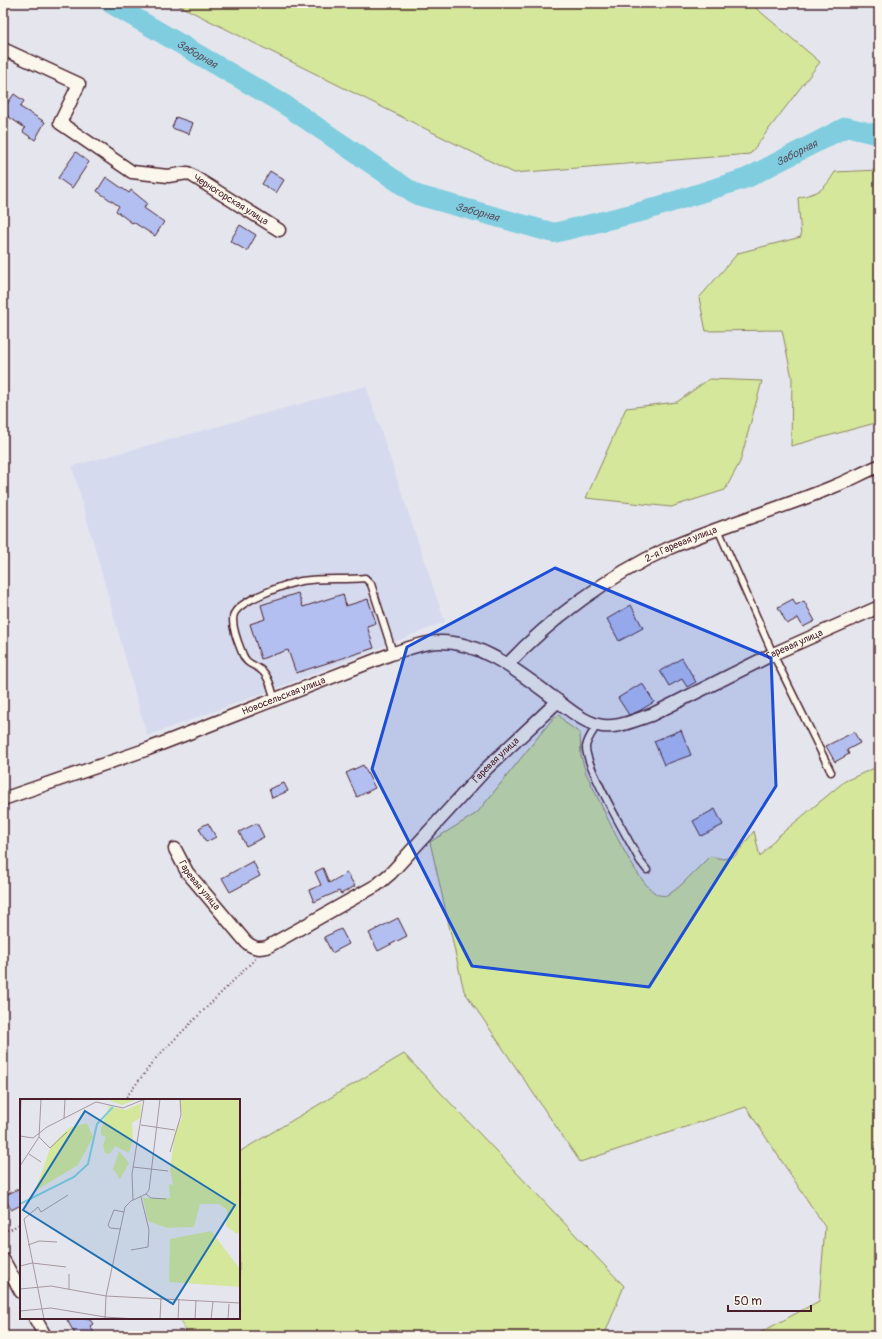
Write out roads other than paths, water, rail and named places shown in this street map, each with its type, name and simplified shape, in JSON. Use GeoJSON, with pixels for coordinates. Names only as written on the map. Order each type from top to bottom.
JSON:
{"type":"FeatureCollection","features":[{"type":"Feature","properties":{"kind":"street","name":"Черногорская улица"},"geometry":{"type":"LineString","coordinates":[[3,49],[79,84],[60,123],[132,172],[168,176],[188,173],[279,230]]}},
{"type":"Feature","properties":{"kind":"street","name":"2-я Гаревая улица"},"geometry":{"type":"LineString","coordinates":[[508,664],[531,640],[584,599],[624,573],[666,550],[718,529],[835,486],[879,466]]}},
{"type":"Feature","properties":{"kind":"street","name":"Гаревая улица"},"geometry":{"type":"LineString","coordinates":[[597,725],[608,726],[620,724],[651,715],[773,654],[879,607]]}},
{"type":"Feature","properties":{"kind":"street","name":"Новосельская улица"},"geometry":{"type":"LineString","coordinates":[[3,799],[148,749],[393,653],[429,643],[444,642],[477,650],[508,664],[558,701]]}},
{"type":"Feature","properties":{"kind":"street","name":"Гаревая улица"},"geometry":{"type":"LineString","coordinates":[[175,849],[187,872],[246,942],[253,948],[259,949],[267,947],[323,914],[355,898],[381,881],[487,768],[558,701]]}},
{"type":"Feature","properties":{"kind":"street"},"geometry":{"type":"LineString","coordinates":[[558,701],[597,725]]}},
{"type":"Feature","properties":{"kind":"street"},"geometry":{"type":"LineString","coordinates":[[3,1259],[20,1290]]}},
{"type":"Feature","properties":{"kind":"street"},"geometry":{"type":"LineString","coordinates":[[36,1319],[45,1336]]}},
{"type":"Feature","properties":{"kind":"lane"},"geometry":{"type":"LineString","coordinates":[[718,529],[773,654],[831,772]]}},
{"type":"Feature","properties":{"kind":"lane"},"geometry":{"type":"LineString","coordinates":[[275,700],[266,674],[251,666],[246,661],[235,630],[234,615],[238,608],[248,601],[300,582],[365,578],[371,584],[393,653]]}},
{"type":"Feature","properties":{"kind":"lane"},"geometry":{"type":"LineString","coordinates":[[597,725],[588,739],[586,747],[589,761],[640,861],[647,870]]}},
{"type":"Feature","properties":{"kind":"waterway","name":"Заборная"},"geometry":{"type":"LineString","coordinates":[[110,3],[285,105],[417,195],[554,233],[644,211],[747,178],[846,127],[879,135]]}}]}
